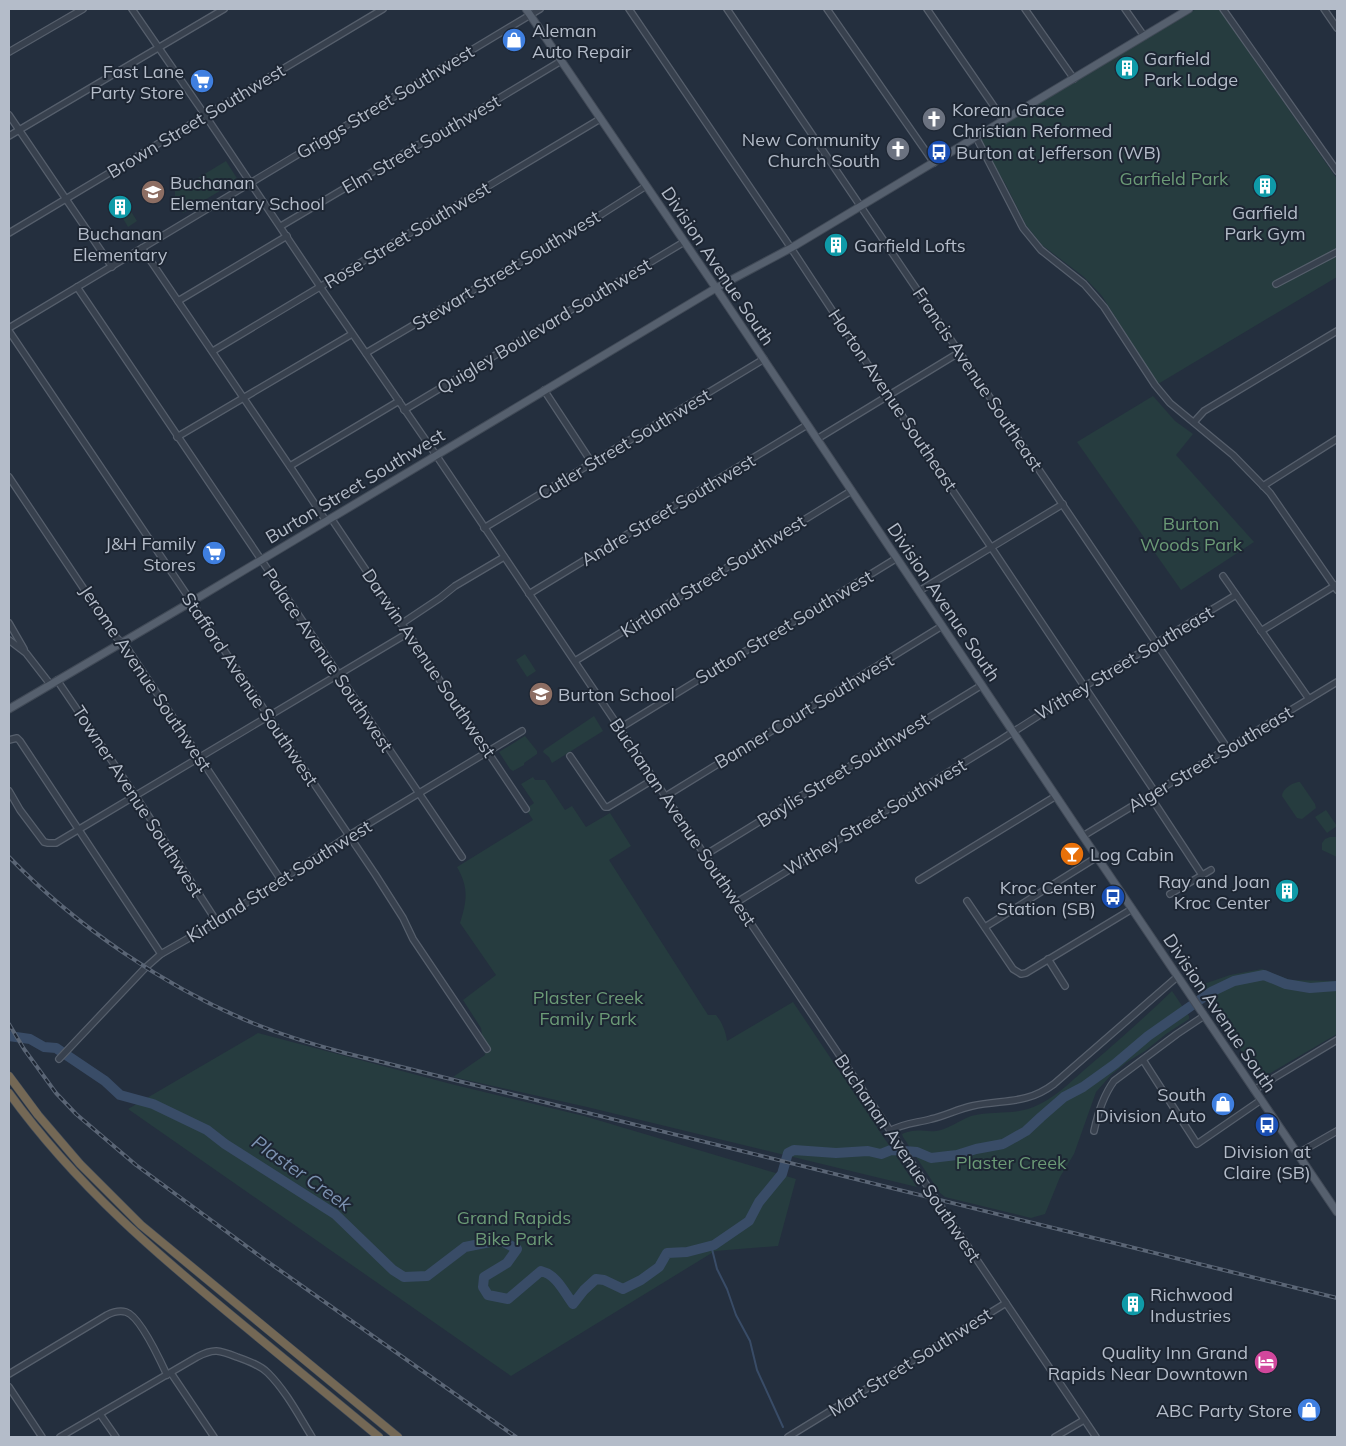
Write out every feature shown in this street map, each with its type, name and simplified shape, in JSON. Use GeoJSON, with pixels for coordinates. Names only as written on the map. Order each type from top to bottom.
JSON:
{"type":"FeatureCollection","features":[{"type":"Feature","properties":{"kind":"highway"},"geometry":{"type":"LineString","coordinates":[[9,1076],[50,1130],[85,1169],[148,1230],[397,1437]]}},
{"type":"Feature","properties":{"kind":"highway"},"geometry":{"type":"LineString","coordinates":[[9,1093],[42,1136],[89,1189],[155,1252],[379,1437]]}},
{"type":"Feature","properties":{"kind":"main road","name":"Burton Street Southwest"},"geometry":{"type":"LineString","coordinates":[[9,708],[122,643],[716,288],[791,248],[862,206],[1189,9]]}},
{"type":"Feature","properties":{"kind":"main road","name":"Division Avenue South"},"geometry":{"type":"LineString","coordinates":[[528,12],[764,359],[1182,984],[1337,1212]]}},
{"type":"Feature","properties":{"kind":"street"},"geometry":{"type":"LineString","coordinates":[[9,52],[83,9]]}},
{"type":"Feature","properties":{"kind":"street","name":"Buchanan Avenue Southwest"},"geometry":{"type":"LineString","coordinates":[[132,9],[436,455],[1096,1437]]}},
{"type":"Feature","properties":{"kind":"street"},"geometry":{"type":"LineString","coordinates":[[9,136],[224,9]]}},
{"type":"Feature","properties":{"kind":"street","name":"Brown Street Southwest"},"geometry":{"type":"LineString","coordinates":[[9,233],[383,9]]}},
{"type":"Feature","properties":{"kind":"street","name":"Griggs Street Southwest"},"geometry":{"type":"LineString","coordinates":[[9,330],[77,287],[252,183],[528,12],[540,9]]}},
{"type":"Feature","properties":{"kind":"street","name":"Horton Avenue Southeast"},"geometry":{"type":"LineString","coordinates":[[629,9],[1085,686],[1202,875]]}},
{"type":"Feature","properties":{"kind":"street","name":"Francis Avenue Southeast"},"geometry":{"type":"LineString","coordinates":[[727,9],[1228,749]]}},
{"type":"Feature","properties":{"kind":"street"},"geometry":{"type":"LineString","coordinates":[[827,9],[934,163]]}},
{"type":"Feature","properties":{"kind":"street"},"geometry":{"type":"LineString","coordinates":[[927,9],[1004,120]]}},
{"type":"Feature","properties":{"kind":"street"},"geometry":{"type":"LineString","coordinates":[[1024,9],[1074,78]]}},
{"type":"Feature","properties":{"kind":"street"},"geometry":{"type":"LineString","coordinates":[[1125,9],[1144,36]]}},
{"type":"Feature","properties":{"kind":"street"},"geometry":{"type":"LineString","coordinates":[[1223,9],[1337,171]]}},
{"type":"Feature","properties":{"kind":"street"},"geometry":{"type":"LineString","coordinates":[[1324,9],[1337,28]]}},
{"type":"Feature","properties":{"kind":"street","name":"Elm Street Southwest"},"geometry":{"type":"LineString","coordinates":[[281,226],[561,61]]}},
{"type":"Feature","properties":{"kind":"street"},"geometry":{"type":"LineString","coordinates":[[9,115],[112,267]]}},
{"type":"Feature","properties":{"kind":"street","name":"Rose Street Southwest"},"geometry":{"type":"LineString","coordinates":[[213,351],[600,119]]}},
{"type":"Feature","properties":{"kind":"street"},"geometry":{"type":"LineString","coordinates":[[976,137],[1023,228],[1041,250],[1084,284],[1109,314],[1155,386],[1170,403],[1237,458],[1270,493],[1336,587],[1261,631]]}},
{"type":"Feature","properties":{"kind":"street","name":"Stewart Street Southwest"},"geometry":{"type":"LineString","coordinates":[[366,354],[646,186]]}},
{"type":"Feature","properties":{"kind":"street"},"geometry":{"type":"LineString","coordinates":[[178,301],[287,236]]}},
{"type":"Feature","properties":{"kind":"street","name":"Quigley Boulevard Southwest"},"geometry":{"type":"LineString","coordinates":[[404,410],[684,242]]}},
{"type":"Feature","properties":{"kind":"street","name":"Darwin Avenue Southwest"},"geometry":{"type":"LineString","coordinates":[[142,248],[243,398],[408,633],[526,809]]}},
{"type":"Feature","properties":{"kind":"street"},"geometry":{"type":"LineString","coordinates":[[1276,284],[1337,252]]}},
{"type":"Feature","properties":{"kind":"street","name":"Palace Avenue Southwest"},"geometry":{"type":"LineString","coordinates":[[77,287],[462,858]]}},
{"type":"Feature","properties":{"kind":"street","name":"Stafford Avenue Southwest"},"geometry":{"type":"LineString","coordinates":[[9,330],[403,918],[413,939],[488,1049]]}},
{"type":"Feature","properties":{"kind":"street"},"geometry":{"type":"LineString","coordinates":[[1194,422],[1204,411],[1337,331]]}},
{"type":"Feature","properties":{"kind":"street"},"geometry":{"type":"LineString","coordinates":[[177,437],[352,334]]}},
{"type":"Feature","properties":{"kind":"street"},"geometry":{"type":"LineString","coordinates":[[817,439],[960,352]]}},
{"type":"Feature","properties":{"kind":"street","name":"Cutler Street Southwest"},"geometry":{"type":"LineString","coordinates":[[484,528],[764,359]]}},
{"type":"Feature","properties":{"kind":"street"},"geometry":{"type":"LineString","coordinates":[[544,390],[592,463]]}},
{"type":"Feature","properties":{"kind":"street"},"geometry":{"type":"LineString","coordinates":[[290,466],[399,402]]}},
{"type":"Feature","properties":{"kind":"street","name":"Andre Street Southwest"},"geometry":{"type":"LineString","coordinates":[[529,594],[807,425]]}},
{"type":"Feature","properties":{"kind":"street"},"geometry":{"type":"LineString","coordinates":[[1263,486],[1337,439]]}},
{"type":"Feature","properties":{"kind":"street","name":"Jerome Avenue Southwest"},"geometry":{"type":"LineString","coordinates":[[9,477],[116,637],[127,648],[282,880]]}},
{"type":"Feature","properties":{"kind":"street","name":"Kirtland Street Southwest"},"geometry":{"type":"LineString","coordinates":[[575,661],[851,491]]}},
{"type":"Feature","properties":{"kind":"street"},"geometry":{"type":"LineString","coordinates":[[919,591],[1063,504]]}},
{"type":"Feature","properties":{"kind":"street"},"geometry":{"type":"LineString","coordinates":[[401,624],[455,586],[504,557]]}},
{"type":"Feature","properties":{"kind":"street","name":"Sutton Street Southwest"},"geometry":{"type":"LineString","coordinates":[[620,728],[896,558]]}},
{"type":"Feature","properties":{"kind":"street"},"geometry":{"type":"LineString","coordinates":[[1223,576],[1309,699]]}},
{"type":"Feature","properties":{"kind":"street","name":"Withey Street Southeast"},"geometry":{"type":"LineString","coordinates":[[1013,731],[1156,642],[1236,595]]}},
{"type":"Feature","properties":{"kind":"street"},"geometry":{"type":"LineString","coordinates":[[9,623],[26,653],[50,684]]}},
{"type":"Feature","properties":{"kind":"street","name":"Banner Court Southwest"},"geometry":{"type":"LineString","coordinates":[[666,796],[942,626]]}},
{"type":"Feature","properties":{"kind":"street"},"geometry":{"type":"LineString","coordinates":[[9,791],[20,810],[44,842],[48,844],[56,843],[408,633]]}},
{"type":"Feature","properties":{"kind":"street"},"geometry":{"type":"LineString","coordinates":[[9,640],[26,653]]}},
{"type":"Feature","properties":{"kind":"street","name":"Towner Avenue Southwest"},"geometry":{"type":"LineString","coordinates":[[57,680],[218,922]]}},
{"type":"Feature","properties":{"kind":"street","name":"Alger Street Southeast"},"geometry":{"type":"LineString","coordinates":[[1083,836],[1337,682]]}},
{"type":"Feature","properties":{"kind":"street","name":"Baylis Street Southwest"},"geometry":{"type":"LineString","coordinates":[[705,855],[982,685]]}},
{"type":"Feature","properties":{"kind":"street","name":"Kirtland Street Southwest"},"geometry":{"type":"LineString","coordinates":[[59,1059],[145,968],[161,954],[218,922],[348,836],[522,731]]}},
{"type":"Feature","properties":{"kind":"street","name":"Withey Street Southwest"},"geometry":{"type":"LineString","coordinates":[[737,902],[1013,731]]}},
{"type":"Feature","properties":{"kind":"street"},"geometry":{"type":"LineString","coordinates":[[9,740],[17,738],[20,740],[161,954]]}},
{"type":"Feature","properties":{"kind":"street"},"geometry":{"type":"LineString","coordinates":[[570,756],[605,807],[654,779]]}},
{"type":"Feature","properties":{"kind":"street"},"geometry":{"type":"LineString","coordinates":[[919,880],[1056,796]]}},
{"type":"Feature","properties":{"kind":"street"},"geometry":{"type":"LineString","coordinates":[[984,927],[1097,857]]}},
{"type":"Feature","properties":{"kind":"street"},"geometry":{"type":"LineString","coordinates":[[1170,894],[1211,870]]}},
{"type":"Feature","properties":{"kind":"street"},"geometry":{"type":"LineString","coordinates":[[967,900],[1013,969],[1018,973],[1024,974],[1132,909]]}},
{"type":"Feature","properties":{"kind":"street"},"geometry":{"type":"LineString","coordinates":[[1048,959],[1065,986]]}},
{"type":"Feature","properties":{"kind":"street"},"geometry":{"type":"LineString","coordinates":[[890,1131],[898,1126],[935,1118],[964,1108],[1016,1101],[1042,1092],[1054,1084],[1178,977]]}},
{"type":"Feature","properties":{"kind":"street"},"geometry":{"type":"LineString","coordinates":[[1094,1131],[1101,1104],[1109,1088],[1124,1072],[1204,1016]]}},
{"type":"Feature","properties":{"kind":"street"},"geometry":{"type":"LineString","coordinates":[[1254,1090],[1337,1040]]}},
{"type":"Feature","properties":{"kind":"street"},"geometry":{"type":"LineString","coordinates":[[1143,1060],[1197,1144],[1261,1100]]}},
{"type":"Feature","properties":{"kind":"street"},"geometry":{"type":"LineString","coordinates":[[1297,1154],[1337,1131]]}},
{"type":"Feature","properties":{"kind":"street","name":"Mart Street Southwest"},"geometry":{"type":"LineString","coordinates":[[788,1437],[1006,1303]]}},
{"type":"Feature","properties":{"kind":"street"},"geometry":{"type":"LineString","coordinates":[[9,1374],[113,1312],[128,1312],[133,1316],[169,1374],[214,1437]]}},
{"type":"Feature","properties":{"kind":"street"},"geometry":{"type":"LineString","coordinates":[[60,1437],[206,1352],[214,1350],[252,1363],[267,1372],[279,1386],[312,1437]]}},
{"type":"Feature","properties":{"kind":"street"},"geometry":{"type":"LineString","coordinates":[[9,1387],[42,1437]]}},
{"type":"Feature","properties":{"kind":"street"},"geometry":{"type":"LineString","coordinates":[[100,1414],[116,1437]]}},
{"type":"Feature","properties":{"kind":"street"},"geometry":{"type":"LineString","coordinates":[[1055,1437],[1084,1420]]}},
{"type":"Feature","properties":{"kind":"green space","name":"Garfield Park"},"geometry":{"type":"Polygon","coordinates":[[[1196,9],[1219,9],[1337,179],[1337,277],[1158,384],[1102,296],[1084,277],[1042,245],[1026,225],[1006,185],[978,139],[1196,9]]]}},
{"type":"Feature","properties":{"kind":"green space"},"geometry":{"type":"Polygon","coordinates":[[[226,161],[238,180],[183,213],[175,198],[175,188],[183,187],[226,161]]]}},
{"type":"Feature","properties":{"kind":"green space"},"geometry":{"type":"Polygon","coordinates":[[[122,197],[137,221],[128,227],[117,208],[120,207],[116,201],[122,197]]]}},
{"type":"Feature","properties":{"kind":"green space","name":"Burton Woods Park"},"geometry":{"type":"Polygon","coordinates":[[[1153,396],[1175,421],[1193,434],[1176,455],[1254,542],[1181,590],[1077,442],[1153,396]]]}},
{"type":"Feature","properties":{"kind":"green space"},"geometry":{"type":"Polygon","coordinates":[[[525,654],[536,671],[527,677],[516,660],[525,654]]]}},
{"type":"Feature","properties":{"kind":"green space"},"geometry":{"type":"Polygon","coordinates":[[[594,716],[603,731],[552,763],[543,752],[544,750],[594,716]]]}},
{"type":"Feature","properties":{"kind":"green space"},"geometry":{"type":"Polygon","coordinates":[[[525,736],[537,751],[537,754],[513,771],[499,752],[525,736]]]}},
{"type":"Feature","properties":{"kind":"green space","name":"Plaster Creek Family Park"},"geometry":{"type":"Polygon","coordinates":[[[533,777],[535,780],[545,780],[565,810],[572,806],[586,827],[610,813],[631,846],[609,860],[708,1015],[716,1015],[720,1021],[727,1041],[793,1002],[917,1187],[587,1107],[453,1077],[485,1055],[481,1028],[463,1000],[496,975],[460,923],[466,894],[464,881],[457,867],[533,820],[526,809],[534,803],[521,784],[533,777]]]}},
{"type":"Feature","properties":{"kind":"green space"},"geometry":{"type":"Polygon","coordinates":[[[1300,782],[1316,808],[1302,819],[1297,818],[1282,796],[1282,793],[1288,786],[1300,782]]]}},
{"type":"Feature","properties":{"kind":"green space"},"geometry":{"type":"Polygon","coordinates":[[[1326,810],[1337,826],[1327,833],[1315,817],[1326,810]]]}},
{"type":"Feature","properties":{"kind":"green space"},"geometry":{"type":"Polygon","coordinates":[[[1330,837],[1337,837],[1337,857],[1322,850],[1322,843],[1330,837]]]}},
{"type":"Feature","properties":{"kind":"green space"},"geometry":{"type":"Polygon","coordinates":[[[1262,969],[1290,980],[1337,981],[1337,1034],[1260,1079],[1198,986],[1230,975],[1262,969]]]}},
{"type":"Feature","properties":{"kind":"green space","name":"Plaster Creek"},"geometry":{"type":"Polygon","coordinates":[[[1172,991],[1189,1016],[1189,1019],[1127,1062],[1111,1075],[1096,1092],[1074,1154],[1060,1177],[1045,1214],[1031,1218],[945,1197],[940,1193],[902,1134],[915,1131],[940,1130],[971,1116],[1024,1110],[1042,1103],[1067,1085],[1172,991]]]}},
{"type":"Feature","properties":{"kind":"green space","name":"Grand Rapids Bike Park"},"geometry":{"type":"Polygon","coordinates":[[[258,1033],[451,1084],[584,1116],[796,1179],[778,1246],[715,1251],[511,1376],[128,1109],[258,1033]]]}},
{"type":"Feature","properties":{"kind":"waterway","name":"Plaster Creek"},"geometry":{"type":"LineString","coordinates":[[9,1036],[30,1039],[44,1047],[56,1048],[105,1081],[120,1095],[153,1104],[207,1130],[225,1144],[335,1214],[393,1270],[404,1277],[427,1276],[465,1247],[500,1240],[517,1249],[507,1263],[484,1277],[483,1287],[488,1295],[508,1299],[541,1271],[556,1280],[573,1304],[596,1279],[604,1280],[623,1289],[641,1280],[659,1267],[667,1253],[687,1252],[714,1245],[749,1221],[759,1202],[782,1174],[788,1153],[794,1150],[836,1153],[868,1151],[881,1154],[891,1150],[917,1152],[931,1158],[957,1155],[1003,1144],[1026,1131],[1064,1097],[1083,1087],[1115,1064],[1148,1036],[1211,992],[1234,981],[1264,975],[1286,984],[1310,988],[1337,986]]}},
{"type":"Feature","properties":{"kind":"waterway"},"geometry":{"type":"LineString","coordinates":[[711,1245],[717,1269],[727,1289],[736,1315],[750,1341],[757,1370],[783,1427]]}},
{"type":"Feature","properties":{"kind":"railway"},"geometry":{"type":"LineString","coordinates":[[9,857],[35,883],[93,931],[156,974],[222,1009],[255,1024],[289,1036],[345,1053],[1337,1298]]}},
{"type":"Feature","properties":{"kind":"railway"},"geometry":{"type":"LineString","coordinates":[[9,1024],[24,1049],[56,1093],[76,1114],[136,1165],[261,1257],[516,1437]]}},
{"type":"Feature","properties":{"kind":"place","name":"Aleman Auto Repair"},"geometry":{"type":"Point","coordinates":[514,40]}},
{"type":"Feature","properties":{"kind":"place","name":"Garfield Park Lodge"},"geometry":{"type":"Point","coordinates":[1127,68]}},
{"type":"Feature","properties":{"kind":"place","name":"Fast Lane Party Store"},"geometry":{"type":"Point","coordinates":[202,81]}},
{"type":"Feature","properties":{"kind":"place","name":"Korean Grace Christian Reformed"},"geometry":{"type":"Point","coordinates":[934,119]}},
{"type":"Feature","properties":{"kind":"place","name":"New Community Church South"},"geometry":{"type":"Point","coordinates":[898,149]}},
{"type":"Feature","properties":{"kind":"place","name":"Burton at Jefferson (WB)"},"geometry":{"type":"Point","coordinates":[939,152]}},
{"type":"Feature","properties":{"kind":"place","name":"Garfield Park Gym"},"geometry":{"type":"Point","coordinates":[1265,186]}},
{"type":"Feature","properties":{"kind":"place","name":"Buchanan Elementary School"},"geometry":{"type":"Point","coordinates":[153,192]}},
{"type":"Feature","properties":{"kind":"place","name":"Buchanan Elementary"},"geometry":{"type":"Point","coordinates":[120,207]}},
{"type":"Feature","properties":{"kind":"place","name":"Garfield Lofts"},"geometry":{"type":"Point","coordinates":[836,245]}},
{"type":"Feature","properties":{"kind":"place","name":"J&H Family Stores"},"geometry":{"type":"Point","coordinates":[214,553]}},
{"type":"Feature","properties":{"kind":"place","name":"Burton School"},"geometry":{"type":"Point","coordinates":[541,694]}},
{"type":"Feature","properties":{"kind":"place","name":"Log Cabin"},"geometry":{"type":"Point","coordinates":[1072,854]}},
{"type":"Feature","properties":{"kind":"place","name":"Ray and Joan Kroc Center"},"geometry":{"type":"Point","coordinates":[1287,891]}},
{"type":"Feature","properties":{"kind":"place","name":"Kroc Center Station (SB)"},"geometry":{"type":"Point","coordinates":[1113,897]}},
{"type":"Feature","properties":{"kind":"place","name":"South Division Auto"},"geometry":{"type":"Point","coordinates":[1223,1104]}},
{"type":"Feature","properties":{"kind":"place","name":"Division at Claire (SB)"},"geometry":{"type":"Point","coordinates":[1267,1125]}},
{"type":"Feature","properties":{"kind":"place","name":"Richwood Industries"},"geometry":{"type":"Point","coordinates":[1133,1304]}},
{"type":"Feature","properties":{"kind":"place","name":"Quality Inn Grand Rapids Near Downtown"},"geometry":{"type":"Point","coordinates":[1266,1362]}},
{"type":"Feature","properties":{"kind":"place","name":"ABC Party Store"},"geometry":{"type":"Point","coordinates":[1309,1410]}}]}
